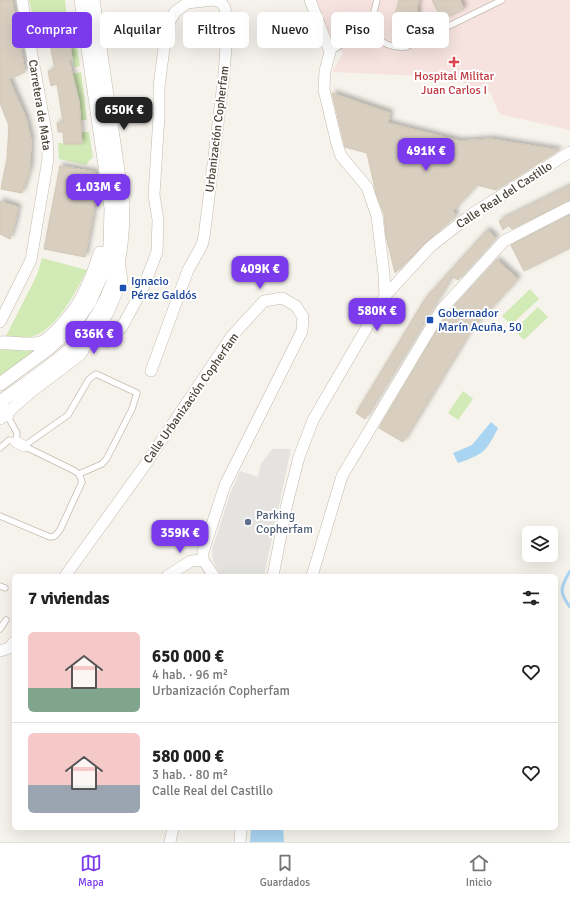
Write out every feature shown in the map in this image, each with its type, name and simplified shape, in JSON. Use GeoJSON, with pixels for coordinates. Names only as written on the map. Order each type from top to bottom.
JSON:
{"type":"FeatureCollection","features":[{"type":"Feature","properties":{"kind":"street","name":"Carretera de Mata"},"geometry":{"type":"LineString","coordinates":[[0,322],[31,260],[48,159],[47,137],[22,0]]}},
{"type":"Feature","properties":{"kind":"street"},"geometry":{"type":"LineString","coordinates":[[0,384],[49,348],[73,326],[89,303],[102,274],[110,246],[111,208],[82,0]]}},
{"type":"Feature","properties":{"kind":"street"},"geometry":{"type":"LineString","coordinates":[[2,410],[67,352],[83,335],[98,314],[111,291],[119,263],[123,237],[123,205],[93,0]]}},
{"type":"Feature","properties":{"kind":"street","name":"Urbanización Copherfam"},"geometry":{"type":"LineString","coordinates":[[94,336],[106,342],[122,327],[143,288],[157,252],[158,220],[154,195],[159,116],[159,87],[164,48],[170,21],[175,12],[187,3],[213,0],[221,2],[225,8],[227,19],[227,38],[204,237],[202,245],[188,270],[152,371]]}},
{"type":"Feature","properties":{"kind":"street"},"geometry":{"type":"LineString","coordinates":[[310,0],[330,52],[325,71],[324,90],[341,156],[367,187],[377,216],[385,296]]}},
{"type":"Feature","properties":{"kind":"street","name":"Calle Real del Castillo"},"geometry":{"type":"LineString","coordinates":[[273,574],[286,508],[299,457],[313,420],[385,296],[430,247],[472,214],[570,152]]}},
{"type":"Feature","properties":{"kind":"street"},"geometry":{"type":"LineString","coordinates":[[313,574],[342,476],[442,309],[504,241],[570,207]]}},
{"type":"Feature","properties":{"kind":"street"},"geometry":{"type":"LineString","coordinates":[[0,343],[27,345],[42,342],[57,330],[81,300],[97,263],[111,208]]}},
{"type":"Feature","properties":{"kind":"street"},"geometry":{"type":"LineString","coordinates":[[2,410],[31,392],[80,356],[108,313],[122,280],[119,263]]}},
{"type":"Feature","properties":{"kind":"street","name":"Calle Urbanización Copherfam"},"geometry":{"type":"LineString","coordinates":[[66,574],[143,468],[231,337],[264,301],[282,298],[296,306],[303,317],[302,330],[225,485],[203,552],[203,560]]}},
{"type":"Feature","properties":{"kind":"street"},"geometry":{"type":"LineString","coordinates":[[170,574],[191,561],[203,560],[213,574]]}},
{"type":"Feature","properties":{"kind":"street"},"geometry":{"type":"LineString","coordinates":[[0,651],[9,648],[12,644]]}},
{"type":"Feature","properties":{"kind":"street"},"geometry":{"type":"LineString","coordinates":[[170,842],[173,830]]}},
{"type":"Feature","properties":{"kind":"street"},"geometry":{"type":"LineString","coordinates":[[240,842],[241,830]]}},
{"type":"Feature","properties":{"kind":"lane"},"geometry":{"type":"LineString","coordinates":[[374,12],[377,0]]}},
{"type":"Feature","properties":{"kind":"lane"},"geometry":{"type":"LineString","coordinates":[[384,42],[396,48],[406,47],[502,0]]}},
{"type":"Feature","properties":{"kind":"lane"},"geometry":{"type":"LineString","coordinates":[[330,52],[336,48]]}},
{"type":"Feature","properties":{"kind":"lane"},"geometry":{"type":"LineString","coordinates":[[20,444],[68,415],[89,379],[96,374],[137,393],[132,409],[107,458],[102,464],[79,474]]}},
{"type":"Feature","properties":{"kind":"lane"},"geometry":{"type":"LineString","coordinates":[[2,410],[17,433],[20,444]]}},
{"type":"Feature","properties":{"kind":"lane"},"geometry":{"type":"LineString","coordinates":[[0,448],[9,440],[20,444],[79,474],[82,482],[60,530],[55,536],[50,537],[0,516]]}},
{"type":"Feature","properties":{"kind":"lane"},"geometry":{"type":"LineString","coordinates":[[0,629],[6,620]]}},
{"type":"Feature","properties":{"kind":"shaded area","name":"Hospital Militar Juan Carlos I"},"geometry":{"type":"Polygon","coordinates":[[[315,0],[570,0],[570,130],[499,114],[491,93],[446,77],[332,72],[343,53],[337,48],[384,48],[384,12],[331,12],[331,40],[323,20],[323,12],[320,12],[315,0]]]}},
{"type":"Feature","properties":{"kind":"shaded area","name":"Parking Copherfam"},"geometry":{"type":"Polygon","coordinates":[[[272,449],[291,449],[264,574],[221,574],[213,561],[212,550],[230,494],[240,471],[258,477],[261,464],[272,449]]]}},
{"type":"Feature","properties":{"kind":"green space"},"geometry":{"type":"Polygon","coordinates":[[[29,0],[65,0],[66,12],[32,12],[29,0]]]}},
{"type":"Feature","properties":{"kind":"green space"},"geometry":{"type":"Polygon","coordinates":[[[71,48],[77,48],[80,66],[74,67],[71,48]]]}},
{"type":"Feature","properties":{"kind":"green space"},"geometry":{"type":"Polygon","coordinates":[[[81,72],[87,120],[81,120],[80,102],[73,74],[81,72]]]}},
{"type":"Feature","properties":{"kind":"green space"},"geometry":{"type":"Polygon","coordinates":[[[81,132],[89,132],[93,157],[86,165],[59,159],[58,143],[82,144],[81,132]]]}},
{"type":"Feature","properties":{"kind":"green space"},"geometry":{"type":"Polygon","coordinates":[[[42,258],[87,270],[65,308],[43,332],[30,337],[6,336],[37,275],[42,258]]]}},
{"type":"Feature","properties":{"kind":"green space"},"geometry":{"type":"Polygon","coordinates":[[[530,289],[539,299],[511,325],[502,316],[530,289]]]}},
{"type":"Feature","properties":{"kind":"green space"},"geometry":{"type":"Polygon","coordinates":[[[538,307],[548,317],[524,340],[514,330],[538,307]]]}},
{"type":"Feature","properties":{"kind":"green space"},"geometry":{"type":"Polygon","coordinates":[[[0,349],[34,350],[35,350],[0,377],[0,349]]]}},
{"type":"Feature","properties":{"kind":"green space"},"geometry":{"type":"Polygon","coordinates":[[[463,391],[473,399],[458,420],[448,413],[463,391]]]}},
{"type":"Feature","properties":{"kind":"water"},"geometry":{"type":"Polygon","coordinates":[[[491,422],[498,428],[487,447],[474,457],[458,463],[453,453],[472,445],[491,422]]]}},
{"type":"Feature","properties":{"kind":"water"},"geometry":{"type":"Polygon","coordinates":[[[251,830],[283,830],[284,842],[250,842],[251,830]]]}},
{"type":"Feature","properties":{"kind":"building"},"geometry":{"type":"Polygon","coordinates":[[[0,0],[12,0],[14,12],[12,12],[12,48],[21,48],[25,72],[9,79],[26,118],[31,139],[30,168],[22,193],[1,189],[7,159],[9,126],[0,103],[0,0]]]}},
{"type":"Feature","properties":{"kind":"building"},"geometry":{"type":"Polygon","coordinates":[[[399,0],[419,0],[418,12],[396,12],[399,0]]]}},
{"type":"Feature","properties":{"kind":"building"},"geometry":{"type":"Polygon","coordinates":[[[432,0],[460,0],[464,9],[449,16],[449,12],[438,12],[432,0]]]}},
{"type":"Feature","properties":{"kind":"building"},"geometry":{"type":"Polygon","coordinates":[[[51,48],[70,48],[72,60],[69,60],[79,102],[82,144],[64,144],[63,132],[58,132],[57,123],[63,122],[57,84],[51,86],[48,71],[55,70],[51,48]]]}},
{"type":"Feature","properties":{"kind":"building"},"geometry":{"type":"Polygon","coordinates":[[[332,93],[390,113],[388,123],[460,141],[491,139],[559,150],[496,190],[477,185],[453,211],[456,216],[426,242],[395,273],[386,236],[384,214],[376,193],[367,153],[345,147],[332,93]]]}},
{"type":"Feature","properties":{"kind":"building"},"geometry":{"type":"Polygon","coordinates":[[[60,166],[95,172],[97,192],[85,257],[44,249],[60,166]]]}},
{"type":"Feature","properties":{"kind":"building"},"geometry":{"type":"Polygon","coordinates":[[[570,186],[570,200],[512,229],[508,225],[503,230],[499,221],[570,186]]]}},
{"type":"Feature","properties":{"kind":"building"},"geometry":{"type":"Polygon","coordinates":[[[0,201],[18,207],[10,239],[0,234],[0,201]]]}},
{"type":"Feature","properties":{"kind":"building"},"geometry":{"type":"Polygon","coordinates":[[[570,215],[570,248],[524,271],[511,245],[570,215]]]}},
{"type":"Feature","properties":{"kind":"building"},"geometry":{"type":"Polygon","coordinates":[[[487,230],[496,238],[458,280],[452,276],[365,419],[356,413],[425,299],[487,230]]]}},
{"type":"Feature","properties":{"kind":"building"},"geometry":{"type":"Polygon","coordinates":[[[497,260],[518,279],[475,326],[474,325],[403,442],[379,428],[446,315],[497,260]]]}},
{"type":"Feature","properties":{"kind":"waterway"},"geometry":{"type":"LineString","coordinates":[[570,571],[562,589],[562,593],[570,607]]}},
{"type":"Feature","properties":{"kind":"place","name":"Hospital Militar Juan Carlos I"},"geometry":{"type":"Point","coordinates":[454,62]}},
{"type":"Feature","properties":{"kind":"place","name":"Ignacio Pérez Galdós"},"geometry":{"type":"Point","coordinates":[123,288]}},
{"type":"Feature","properties":{"kind":"place","name":"Gobernador Marín Acuña, 50"},"geometry":{"type":"Point","coordinates":[430,320]}},
{"type":"Feature","properties":{"kind":"place","name":"Parking Copherfam"},"geometry":{"type":"Point","coordinates":[248,522]}}]}
